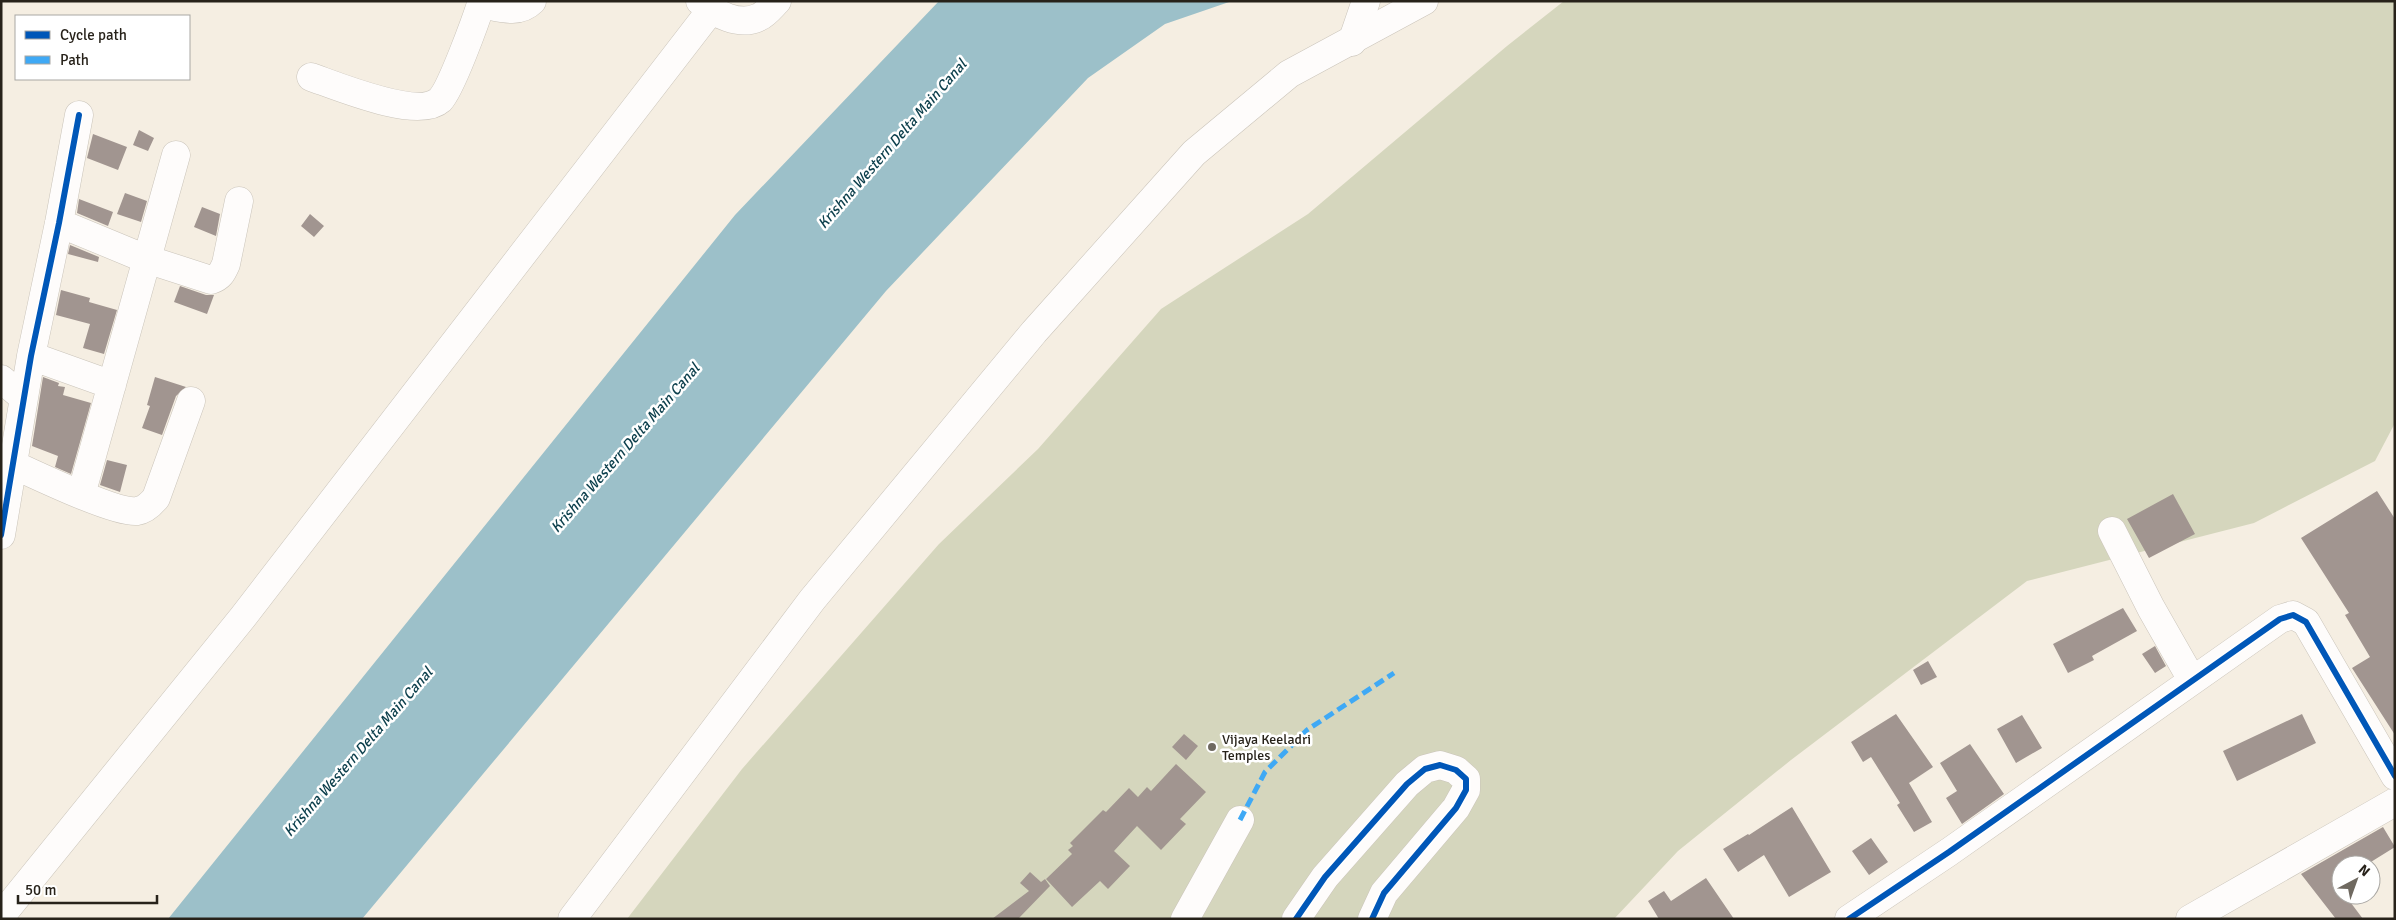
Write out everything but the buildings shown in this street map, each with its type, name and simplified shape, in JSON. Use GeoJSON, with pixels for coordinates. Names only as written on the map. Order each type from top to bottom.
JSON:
{"type":"FeatureCollection","features":[{"type":"Feature","properties":{"kind":"street"},"geometry":{"type":"LineString","coordinates":[[311,77],[398,105],[425,108],[440,100],[452,79],[482,2],[513,10],[526,6],[532,1]]}},
{"type":"Feature","properties":{"kind":"street"},"geometry":{"type":"LineString","coordinates":[[1,916],[243,617],[705,6],[737,20],[750,21],[760,17],[777,1]]}},
{"type":"Feature","properties":{"kind":"street"},"geometry":{"type":"LineString","coordinates":[[1352,42],[1366,1]]}},
{"type":"Feature","properties":{"kind":"street"},"geometry":{"type":"LineString","coordinates":[[572,919],[812,600],[1034,332],[1194,153],[1289,74],[1352,42],[1424,1]]}},
{"type":"Feature","properties":{"kind":"street"},"geometry":{"type":"LineString","coordinates":[[2,530],[31,356],[60,223],[79,116]]}},
{"type":"Feature","properties":{"kind":"street"},"geometry":{"type":"LineString","coordinates":[[81,494],[176,155]]}},
{"type":"Feature","properties":{"kind":"street"},"geometry":{"type":"LineString","coordinates":[[60,223],[146,259],[211,280],[217,278],[226,264],[238,201]]}},
{"type":"Feature","properties":{"kind":"street"},"geometry":{"type":"LineString","coordinates":[[31,356],[112,384]]}},
{"type":"Feature","properties":{"kind":"street"},"geometry":{"type":"LineString","coordinates":[[1,379],[24,398]]}},
{"type":"Feature","properties":{"kind":"street"},"geometry":{"type":"LineString","coordinates":[[14,465],[81,494],[130,511],[139,511],[149,506],[156,498],[191,401]]}},
{"type":"Feature","properties":{"kind":"street"},"geometry":{"type":"LineString","coordinates":[[2112,531],[2150,608],[2192,680]]}},
{"type":"Feature","properties":{"kind":"street"},"geometry":{"type":"LineString","coordinates":[[1849,919],[1949,852],[2280,619],[2293,615],[2306,622],[2395,776]]}},
{"type":"Feature","properties":{"kind":"street"},"geometry":{"type":"LineString","coordinates":[[1296,919],[1325,877],[1407,784],[1425,769],[1440,766],[1456,770],[1466,779],[1466,790],[1450,815],[1384,893],[1372,919]]}},
{"type":"Feature","properties":{"kind":"street"},"geometry":{"type":"LineString","coordinates":[[2190,919],[2395,802]]}},
{"type":"Feature","properties":{"kind":"street"},"geometry":{"type":"LineString","coordinates":[[1184,919],[1240,820]]}},
{"type":"Feature","properties":{"kind":"green space"},"geometry":{"type":"Polygon","coordinates":[[[1564,1],[2395,1],[2395,423],[2375,461],[2254,523],[2027,581],[1791,760],[1678,851],[1614,919],[627,919],[742,769],[939,544],[1038,449],[1161,309],[1308,214],[1507,46],[1564,1]]]}},
{"type":"Feature","properties":{"kind":"water","name":"Krishna Western Delta Main Canal"},"geometry":{"type":"Polygon","coordinates":[[[939,1],[1232,1],[1165,24],[1088,78],[886,291],[362,919],[168,919],[735,215],[939,1]]]}},
{"type":"Feature","properties":{"kind":"marked path"},"geometry":{"type":"LineString","coordinates":[[1240,820],[1265,772],[1307,730],[1394,673]]}},
{"type":"Feature","properties":{"kind":"cycle path"},"geometry":{"type":"LineString","coordinates":[[1,535],[31,356],[79,115]]}},
{"type":"Feature","properties":{"kind":"cycle path"},"geometry":{"type":"LineString","coordinates":[[1849,919],[1949,852],[2280,619],[2293,615],[2306,622],[2395,776]]}},
{"type":"Feature","properties":{"kind":"cycle path"},"geometry":{"type":"LineString","coordinates":[[1296,919],[1325,877],[1407,784],[1425,769],[1440,765],[1456,770],[1466,779],[1466,790],[1456,808],[1384,893],[1372,919]]}},
{"type":"Feature","properties":{"kind":"place","name":"Vijaya Keeladri Temples"},"geometry":{"type":"Point","coordinates":[1212,747]}}]}
